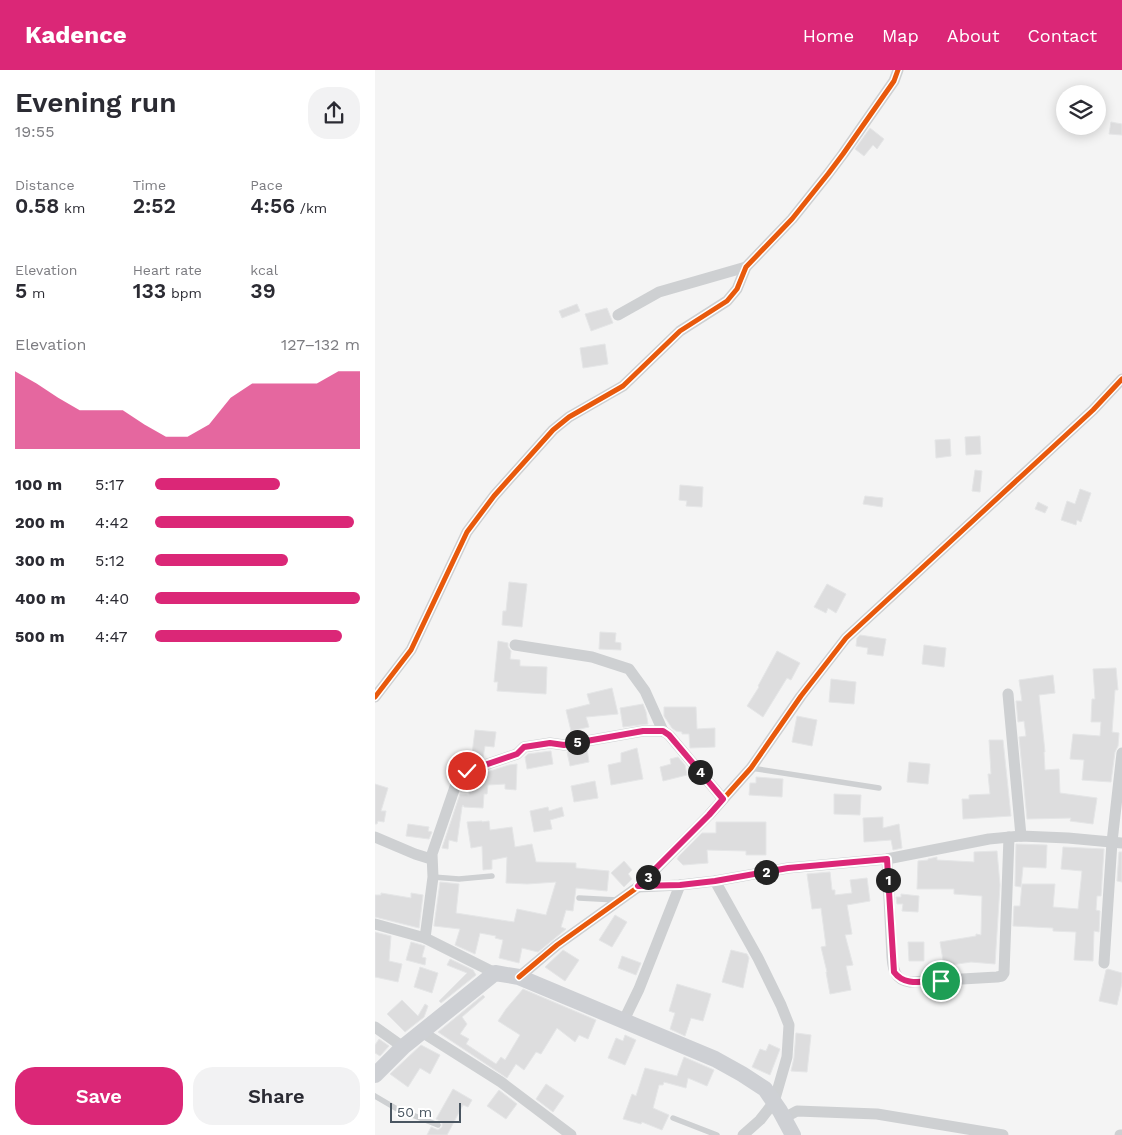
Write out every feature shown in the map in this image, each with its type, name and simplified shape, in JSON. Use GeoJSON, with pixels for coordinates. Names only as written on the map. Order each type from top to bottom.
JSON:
{"type":"FeatureCollection","features":[{"type":"Feature","properties":{"kind":"street"},"geometry":{"type":"LineString","coordinates":[[375,697],[411,650],[467,532],[494,496],[553,430],[569,417],[623,386],[680,332],[727,301],[737,289],[746,267],[792,218],[843,154],[894,81],[898,70]]}},
{"type":"Feature","properties":{"kind":"street"},"geometry":{"type":"LineString","coordinates":[[618,315],[659,292],[746,267]]}},
{"type":"Feature","properties":{"kind":"street"},"geometry":{"type":"LineString","coordinates":[[519,977],[557,945],[638,886],[709,815],[751,768],[801,696],[846,638],[1093,410],[1122,379]]}},
{"type":"Feature","properties":{"kind":"street"},"geometry":{"type":"LineString","coordinates":[[515,645],[592,657],[629,669],[645,691],[663,731],[669,735],[723,799]]}},
{"type":"Feature","properties":{"kind":"street"},"geometry":{"type":"LineString","coordinates":[[1008,694],[1021,836]]}},
{"type":"Feature","properties":{"kind":"street"},"geometry":{"type":"LineString","coordinates":[[425,938],[433,877],[431,859],[456,784],[467,771],[517,754],[524,747],[550,743],[564,745],[643,731],[663,731]]}},
{"type":"Feature","properties":{"kind":"street"},"geometry":{"type":"LineString","coordinates":[[1104,963],[1117,842],[1122,752]]}},
{"type":"Feature","properties":{"kind":"street"},"geometry":{"type":"LineString","coordinates":[[375,837],[431,859]]}},
{"type":"Feature","properties":{"kind":"street"},"geometry":{"type":"LineString","coordinates":[[887,859],[892,957],[894,972],[899,979],[910,982],[997,977],[1002,976],[1004,973],[1009,837]]}},
{"type":"Feature","properties":{"kind":"street"},"geometry":{"type":"LineString","coordinates":[[638,886],[680,885],[788,868],[887,859],[989,839],[1009,837],[1067,838],[1117,842]]}},
{"type":"Feature","properties":{"kind":"street"},"geometry":{"type":"LineString","coordinates":[[715,881],[758,958],[781,1004],[789,1025],[787,1057],[779,1110]]}},
{"type":"Feature","properties":{"kind":"street"},"geometry":{"type":"LineString","coordinates":[[624,1020],[639,989],[680,885]]}},
{"type":"Feature","properties":{"kind":"street"},"geometry":{"type":"LineString","coordinates":[[375,924],[425,938],[495,973],[519,977],[715,1059],[765,1089],[793,1135]]}},
{"type":"Feature","properties":{"kind":"street"},"geometry":{"type":"LineString","coordinates":[[375,1075],[403,1047],[495,973]]}},
{"type":"Feature","properties":{"kind":"street"},"geometry":{"type":"LineString","coordinates":[[375,1027],[403,1047]]}},
{"type":"Feature","properties":{"kind":"street"},"geometry":{"type":"LineString","coordinates":[[422,1032],[507,1086],[571,1135]]}},
{"type":"Feature","properties":{"kind":"street"},"geometry":{"type":"LineString","coordinates":[[743,1135],[760,1120],[779,1110],[877,1114],[1003,1135]]}},
{"type":"Feature","properties":{"kind":"lane"},"geometry":{"type":"LineString","coordinates":[[751,768],[879,788]]}},
{"type":"Feature","properties":{"kind":"lane"},"geometry":{"type":"LineString","coordinates":[[433,877],[459,879],[492,876]]}},
{"type":"Feature","properties":{"kind":"lane"},"geometry":{"type":"LineString","coordinates":[[579,898],[619,900]]}},
{"type":"Feature","properties":{"kind":"lane"},"geometry":{"type":"LineString","coordinates":[[375,1096],[397,1109],[438,1125]]}},
{"type":"Feature","properties":{"kind":"lane"},"geometry":{"type":"LineString","coordinates":[[673,1118],[717,1135]]}},
{"type":"Feature","properties":{"kind":"building"},"geometry":{"type":"Polygon","coordinates":[[[1111,122],[1122,124],[1122,135],[1109,134],[1111,122]]]}},
{"type":"Feature","properties":{"kind":"building"},"geometry":{"type":"Polygon","coordinates":[[[870,128],[884,139],[877,149],[873,145],[864,156],[855,149],[870,128]]]}},
{"type":"Feature","properties":{"kind":"building"},"geometry":{"type":"Polygon","coordinates":[[[577,304],[580,311],[562,318],[559,311],[577,304]]]}},
{"type":"Feature","properties":{"kind":"building"},"geometry":{"type":"Polygon","coordinates":[[[607,308],[613,323],[591,331],[585,314],[607,308]]]}},
{"type":"Feature","properties":{"kind":"building"},"geometry":{"type":"Polygon","coordinates":[[[605,344],[608,364],[583,368],[580,348],[605,344]]]}},
{"type":"Feature","properties":{"kind":"building"},"geometry":{"type":"Polygon","coordinates":[[[980,436],[981,454],[966,455],[965,437],[980,436]]]}},
{"type":"Feature","properties":{"kind":"building"},"geometry":{"type":"Polygon","coordinates":[[[950,439],[951,456],[936,458],[935,440],[950,439]]]}},
{"type":"Feature","properties":{"kind":"building"},"geometry":{"type":"Polygon","coordinates":[[[975,470],[982,471],[980,492],[972,491],[975,470]]]}},
{"type":"Feature","properties":{"kind":"building"},"geometry":{"type":"Polygon","coordinates":[[[680,485],[703,487],[702,507],[686,506],[687,501],[679,500],[680,485]]]}},
{"type":"Feature","properties":{"kind":"building"},"geometry":{"type":"Polygon","coordinates":[[[1080,489],[1091,493],[1081,522],[1077,520],[1076,525],[1061,520],[1067,501],[1075,504],[1080,489]]]}},
{"type":"Feature","properties":{"kind":"building"},"geometry":{"type":"Polygon","coordinates":[[[865,496],[883,498],[882,507],[863,504],[865,496]]]}},
{"type":"Feature","properties":{"kind":"building"},"geometry":{"type":"Polygon","coordinates":[[[1038,502],[1048,507],[1045,513],[1035,509],[1038,502]]]}},
{"type":"Feature","properties":{"kind":"building"},"geometry":{"type":"Polygon","coordinates":[[[509,582],[527,584],[522,627],[502,625],[503,611],[506,611],[509,582]]]}},
{"type":"Feature","properties":{"kind":"building"},"geometry":{"type":"Polygon","coordinates":[[[827,584],[846,594],[836,613],[828,608],[826,613],[814,607],[827,584]]]}},
{"type":"Feature","properties":{"kind":"building"},"geometry":{"type":"Polygon","coordinates":[[[600,632],[616,633],[615,642],[621,643],[621,650],[599,649],[600,632]]]}},
{"type":"Feature","properties":{"kind":"building"},"geometry":{"type":"Polygon","coordinates":[[[860,635],[886,639],[883,656],[867,654],[868,648],[856,646],[857,638],[860,635]]]}},
{"type":"Feature","properties":{"kind":"building"},"geometry":{"type":"Polygon","coordinates":[[[498,641],[508,643],[511,651],[510,659],[520,660],[520,666],[547,667],[546,694],[497,691],[498,682],[494,682],[498,641]]]}},
{"type":"Feature","properties":{"kind":"building"},"geometry":{"type":"Polygon","coordinates":[[[924,645],[946,648],[944,667],[922,664],[924,645]]]}},
{"type":"Feature","properties":{"kind":"building"},"geometry":{"type":"Polygon","coordinates":[[[777,651],[800,663],[791,680],[787,678],[763,717],[747,706],[777,651]]]}},
{"type":"Feature","properties":{"kind":"building"},"geometry":{"type":"Polygon","coordinates":[[[1116,668],[1118,690],[1115,690],[1112,732],[1119,733],[1111,782],[1082,780],[1084,760],[1070,759],[1073,734],[1100,736],[1101,722],[1091,722],[1092,699],[1095,699],[1093,669],[1116,668]]]}},
{"type":"Feature","properties":{"kind":"building"},"geometry":{"type":"Polygon","coordinates":[[[1053,675],[1055,693],[1039,695],[1045,770],[1059,769],[1060,793],[1097,798],[1093,824],[1070,821],[1071,818],[1027,819],[1019,737],[1026,736],[1024,721],[1018,722],[1016,701],[1022,701],[1019,680],[1053,675]]]}},
{"type":"Feature","properties":{"kind":"building"},"geometry":{"type":"Polygon","coordinates":[[[831,679],[856,682],[854,704],[829,702],[831,679]]]}},
{"type":"Feature","properties":{"kind":"building"},"geometry":{"type":"Polygon","coordinates":[[[612,688],[618,714],[586,717],[589,727],[571,731],[566,710],[590,704],[587,694],[612,688]]]}},
{"type":"Feature","properties":{"kind":"building"},"geometry":{"type":"Polygon","coordinates":[[[643,704],[648,724],[623,727],[620,708],[643,704]]]}},
{"type":"Feature","properties":{"kind":"building"},"geometry":{"type":"Polygon","coordinates":[[[664,707],[696,707],[697,729],[715,728],[715,747],[690,748],[689,734],[682,734],[682,732],[672,728],[664,716],[664,707]]]}},
{"type":"Feature","properties":{"kind":"building"},"geometry":{"type":"Polygon","coordinates":[[[797,716],[817,720],[812,746],[792,742],[797,716]]]}},
{"type":"Feature","properties":{"kind":"building"},"geometry":{"type":"Polygon","coordinates":[[[475,730],[496,732],[494,747],[485,746],[483,758],[471,762],[475,730]]]}},
{"type":"Feature","properties":{"kind":"building"},"geometry":{"type":"Polygon","coordinates":[[[989,740],[1003,740],[1011,816],[963,819],[962,799],[969,799],[969,795],[990,794],[988,774],[991,774],[989,740]]]}},
{"type":"Feature","properties":{"kind":"building"},"geometry":{"type":"Polygon","coordinates":[[[637,748],[643,779],[611,785],[608,765],[621,762],[621,753],[637,748]]]}},
{"type":"Feature","properties":{"kind":"building"},"geometry":{"type":"Polygon","coordinates":[[[587,749],[589,762],[570,766],[567,752],[587,749]]]}},
{"type":"Feature","properties":{"kind":"building"},"geometry":{"type":"Polygon","coordinates":[[[551,751],[553,764],[527,769],[525,757],[528,754],[551,751]]]}},
{"type":"Feature","properties":{"kind":"building"},"geometry":{"type":"Polygon","coordinates":[[[678,757],[685,765],[687,775],[663,781],[660,767],[671,764],[670,759],[678,757]]]}},
{"type":"Feature","properties":{"kind":"building"},"geometry":{"type":"Polygon","coordinates":[[[909,762],[930,764],[928,784],[907,782],[909,762]]]}},
{"type":"Feature","properties":{"kind":"building"},"geometry":{"type":"Polygon","coordinates":[[[517,764],[516,790],[505,789],[505,784],[488,785],[487,794],[484,794],[483,808],[464,807],[463,805],[457,842],[449,840],[448,849],[442,848],[460,794],[469,795],[471,777],[517,764]]]}},
{"type":"Feature","properties":{"kind":"building"},"geometry":{"type":"Polygon","coordinates":[[[756,777],[783,779],[782,797],[749,795],[750,783],[756,783],[756,777]]]}},
{"type":"Feature","properties":{"kind":"building"},"geometry":{"type":"Polygon","coordinates":[[[595,781],[598,798],[574,802],[571,786],[595,781]]]}},
{"type":"Feature","properties":{"kind":"building"},"geometry":{"type":"Polygon","coordinates":[[[375,784],[388,788],[381,811],[386,811],[384,822],[378,821],[377,824],[375,824],[375,784]]]}},
{"type":"Feature","properties":{"kind":"building"},"geometry":{"type":"Polygon","coordinates":[[[834,794],[861,795],[860,815],[834,814],[834,794]]]}},
{"type":"Feature","properties":{"kind":"building"},"geometry":{"type":"Polygon","coordinates":[[[548,807],[549,811],[562,807],[564,816],[550,820],[552,829],[534,832],[530,811],[548,807]]]}},
{"type":"Feature","properties":{"kind":"building"},"geometry":{"type":"Polygon","coordinates":[[[883,817],[883,828],[899,824],[902,848],[893,850],[891,840],[864,842],[863,818],[883,817]]]}},
{"type":"Feature","properties":{"kind":"building"},"geometry":{"type":"Polygon","coordinates":[[[489,821],[490,830],[512,827],[515,847],[532,844],[536,862],[576,863],[576,868],[609,871],[607,891],[576,888],[573,911],[566,910],[561,927],[566,929],[538,952],[522,948],[519,963],[499,958],[503,940],[495,938],[496,936],[480,933],[475,954],[455,945],[460,929],[434,926],[440,882],[459,884],[456,913],[514,922],[517,909],[546,915],[556,882],[506,883],[507,857],[492,860],[492,869],[483,870],[482,846],[471,848],[467,822],[489,821]]]}},
{"type":"Feature","properties":{"kind":"building"},"geometry":{"type":"Polygon","coordinates":[[[716,822],[766,822],[766,855],[746,855],[746,851],[707,850],[708,863],[683,865],[677,859],[679,856],[702,833],[716,833],[716,822]]]}},
{"type":"Feature","properties":{"kind":"building"},"geometry":{"type":"Polygon","coordinates":[[[408,824],[429,827],[428,831],[432,832],[429,839],[406,836],[408,824]]]}},
{"type":"Feature","properties":{"kind":"building"},"geometry":{"type":"Polygon","coordinates":[[[1016,844],[1047,845],[1046,868],[1023,867],[1021,887],[1015,886],[1016,844]]]}},
{"type":"Feature","properties":{"kind":"building"},"geometry":{"type":"Polygon","coordinates":[[[1063,847],[1104,849],[1101,896],[1097,896],[1096,910],[1100,911],[1099,932],[1094,931],[1093,961],[1074,960],[1076,932],[1053,931],[1053,928],[1013,926],[1014,906],[1020,906],[1022,884],[1055,884],[1053,907],[1078,909],[1082,871],[1061,869],[1063,847]]]}},
{"type":"Feature","properties":{"kind":"building"},"geometry":{"type":"Polygon","coordinates":[[[997,851],[1000,885],[995,964],[971,962],[944,966],[940,942],[976,936],[976,934],[981,935],[982,896],[954,894],[954,889],[917,889],[918,861],[937,857],[937,860],[974,862],[974,852],[997,851]]]}},
{"type":"Feature","properties":{"kind":"building"},"geometry":{"type":"Polygon","coordinates":[[[1119,852],[1122,852],[1122,882],[1117,881],[1119,852]]]}},
{"type":"Feature","properties":{"kind":"building"},"geometry":{"type":"Polygon","coordinates":[[[624,861],[632,870],[628,874],[632,879],[624,887],[611,873],[624,861]]]}},
{"type":"Feature","properties":{"kind":"building"},"geometry":{"type":"Polygon","coordinates":[[[830,872],[832,890],[835,890],[835,895],[852,893],[850,880],[867,878],[870,901],[847,905],[852,934],[845,935],[853,965],[846,966],[851,990],[830,994],[821,947],[826,946],[821,908],[812,909],[807,874],[830,872]]]}},
{"type":"Feature","properties":{"kind":"building"},"geometry":{"type":"Polygon","coordinates":[[[381,893],[411,898],[411,893],[423,895],[419,928],[375,917],[375,895],[381,895],[381,893]]]}},
{"type":"Feature","properties":{"kind":"building"},"geometry":{"type":"Polygon","coordinates":[[[901,894],[919,896],[918,912],[902,911],[903,904],[897,904],[896,897],[901,897],[901,894]]]}},
{"type":"Feature","properties":{"kind":"building"},"geometry":{"type":"Polygon","coordinates":[[[615,915],[627,922],[612,947],[599,940],[615,915]]]}},
{"type":"Feature","properties":{"kind":"building"},"geometry":{"type":"Polygon","coordinates":[[[375,932],[391,936],[389,961],[402,964],[398,982],[375,977],[375,932]]]}},
{"type":"Feature","properties":{"kind":"building"},"geometry":{"type":"Polygon","coordinates":[[[411,942],[425,946],[422,957],[426,958],[425,965],[406,960],[411,942]]]}},
{"type":"Feature","properties":{"kind":"building"},"geometry":{"type":"Polygon","coordinates":[[[908,942],[924,942],[924,961],[909,961],[908,942]]]}},
{"type":"Feature","properties":{"kind":"building"},"geometry":{"type":"Polygon","coordinates":[[[563,950],[579,960],[565,981],[545,967],[563,950]]]}},
{"type":"Feature","properties":{"kind":"building"},"geometry":{"type":"Polygon","coordinates":[[[731,950],[747,954],[749,958],[743,988],[722,982],[731,950]]]}},
{"type":"Feature","properties":{"kind":"building"},"geometry":{"type":"Polygon","coordinates":[[[622,956],[641,963],[636,975],[618,968],[622,956]]]}},
{"type":"Feature","properties":{"kind":"building"},"geometry":{"type":"Polygon","coordinates":[[[450,959],[473,970],[476,975],[441,1003],[439,1001],[467,973],[447,965],[450,959]]]}},
{"type":"Feature","properties":{"kind":"building"},"geometry":{"type":"Polygon","coordinates":[[[420,967],[438,973],[432,993],[414,987],[420,967]]]}},
{"type":"Feature","properties":{"kind":"building"},"geometry":{"type":"Polygon","coordinates":[[[1106,970],[1122,973],[1122,983],[1117,1005],[1099,1001],[1106,970]]]}},
{"type":"Feature","properties":{"kind":"building"},"geometry":{"type":"Polygon","coordinates":[[[677,984],[711,994],[703,1021],[691,1018],[685,1036],[670,1029],[675,1013],[669,1011],[677,984]]]}},
{"type":"Feature","properties":{"kind":"building"},"geometry":{"type":"Polygon","coordinates":[[[523,989],[596,1020],[588,1039],[579,1035],[575,1042],[557,1028],[541,1054],[536,1052],[524,1070],[516,1064],[507,1078],[438,1032],[483,995],[485,997],[462,1017],[467,1024],[460,1034],[469,1039],[466,1044],[496,1064],[501,1057],[505,1060],[520,1035],[498,1021],[523,989]]]}},
{"type":"Feature","properties":{"kind":"building"},"geometry":{"type":"Polygon","coordinates":[[[402,1000],[418,1016],[425,1004],[428,1006],[424,1017],[405,1032],[387,1014],[402,1000]]]}},
{"type":"Feature","properties":{"kind":"building"},"geometry":{"type":"Polygon","coordinates":[[[796,1033],[811,1035],[807,1072],[791,1071],[796,1033]]]}},
{"type":"Feature","properties":{"kind":"building"},"geometry":{"type":"Polygon","coordinates":[[[625,1035],[636,1040],[625,1065],[608,1058],[616,1038],[623,1041],[625,1035]]]}},
{"type":"Feature","properties":{"kind":"building"},"geometry":{"type":"Polygon","coordinates":[[[379,1039],[389,1046],[380,1056],[375,1053],[375,1045],[379,1039]]]}},
{"type":"Feature","properties":{"kind":"building"},"geometry":{"type":"Polygon","coordinates":[[[769,1044],[780,1049],[770,1075],[752,1067],[760,1049],[766,1051],[769,1044]]]}},
{"type":"Feature","properties":{"kind":"building"},"geometry":{"type":"Polygon","coordinates":[[[421,1045],[440,1055],[430,1074],[420,1068],[408,1087],[390,1074],[421,1045]]]}},
{"type":"Feature","properties":{"kind":"building"},"geometry":{"type":"Polygon","coordinates":[[[684,1057],[714,1070],[707,1086],[688,1078],[686,1088],[664,1082],[663,1085],[659,1085],[653,1108],[669,1115],[662,1130],[642,1122],[641,1124],[623,1119],[632,1094],[636,1096],[645,1068],[677,1076],[684,1057]]]}},
{"type":"Feature","properties":{"kind":"building"},"geometry":{"type":"Polygon","coordinates":[[[546,1084],[564,1096],[553,1112],[536,1099],[546,1084]]]}},
{"type":"Feature","properties":{"kind":"building"},"geometry":{"type":"Polygon","coordinates":[[[453,1089],[472,1100],[468,1107],[463,1105],[447,1135],[427,1135],[431,1127],[438,1130],[442,1127],[442,1122],[436,1119],[453,1089]]]}},
{"type":"Feature","properties":{"kind":"building"},"geometry":{"type":"Polygon","coordinates":[[[499,1090],[517,1104],[506,1119],[487,1106],[499,1090]]]}},
{"type":"Feature","properties":{"kind":"cycle path"},"geometry":{"type":"LineString","coordinates":[[375,697],[411,650],[467,532],[494,496],[553,430],[569,417],[623,386],[680,331],[727,301],[737,289],[746,267],[792,219],[843,154],[894,81],[898,70]]}},
{"type":"Feature","properties":{"kind":"cycle path"},"geometry":{"type":"LineString","coordinates":[[519,977],[557,945],[638,887],[709,815],[751,768],[801,696],[846,638],[1093,410],[1122,379]]}},
{"type":"Feature","properties":{"kind":"route"},"geometry":{"type":"LineString","coordinates":[[467,771],[503,760],[517,754],[524,747],[550,743],[564,745],[643,731],[663,731],[669,735],[723,799],[638,886],[680,885],[788,868],[887,859],[894,972],[899,979],[910,982],[941,981]]}}]}
